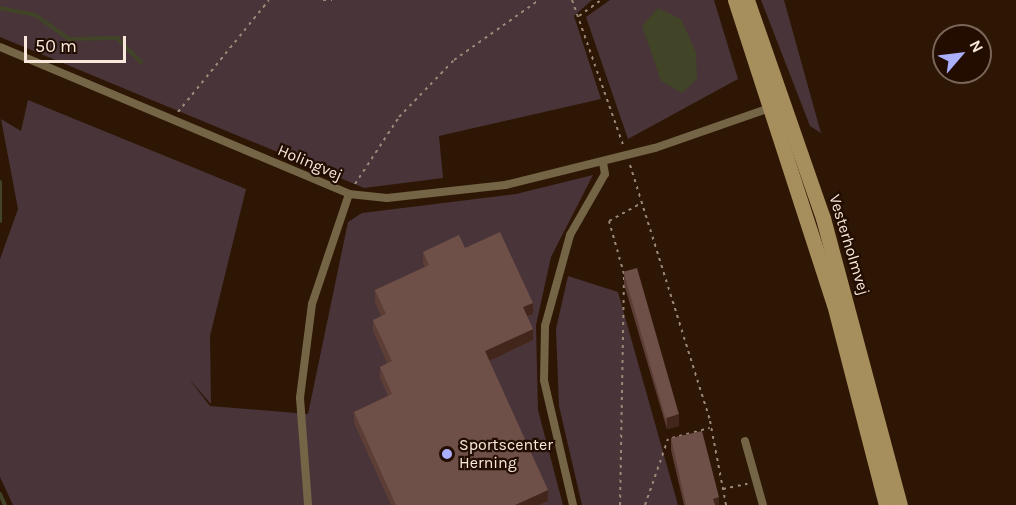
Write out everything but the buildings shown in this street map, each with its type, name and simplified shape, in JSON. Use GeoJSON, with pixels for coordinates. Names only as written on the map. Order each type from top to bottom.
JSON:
{"type":"FeatureCollection","features":[{"type":"Feature","properties":{"kind":"street","name":"Vesterholmvej"},"geometry":{"type":"LineString","coordinates":[[735,0],[779,105],[861,349],[900,505]]}},
{"type":"Feature","properties":{"kind":"street","name":"Vesterholmvej"},"geometry":{"type":"LineString","coordinates":[[747,0],[779,105],[834,304],[886,505]]}},
{"type":"Feature","properties":{"kind":"lane","name":"Holingvej"},"geometry":{"type":"LineString","coordinates":[[0,47],[349,194],[312,304],[300,398],[308,505]]}},
{"type":"Feature","properties":{"kind":"lane"},"geometry":{"type":"LineString","coordinates":[[349,194],[442,194],[603,163],[779,105]]}},
{"type":"Feature","properties":{"kind":"lane"},"geometry":{"type":"LineString","coordinates":[[573,505],[544,380],[545,326],[570,235],[605,174],[603,163]]}},
{"type":"Feature","properties":{"kind":"lane"},"geometry":{"type":"LineString","coordinates":[[745,441],[759,482],[763,505]]}},
{"type":"Feature","properties":{"kind":"path"},"geometry":{"type":"LineString","coordinates":[[174,119],[269,0]]}},
{"type":"Feature","properties":{"kind":"path"},"geometry":{"type":"LineString","coordinates":[[323,0],[332,0]]}},
{"type":"Feature","properties":{"kind":"path"},"geometry":{"type":"LineString","coordinates":[[349,194],[399,117],[454,60],[539,0]]}},
{"type":"Feature","properties":{"kind":"path"},"geometry":{"type":"LineString","coordinates":[[572,0],[627,156],[711,427],[726,505]]}},
{"type":"Feature","properties":{"kind":"path"},"geometry":{"type":"LineString","coordinates":[[579,16],[601,0]]}},
{"type":"Feature","properties":{"kind":"path"},"geometry":{"type":"LineString","coordinates":[[620,505],[624,274],[609,221],[640,203]]}},
{"type":"Feature","properties":{"kind":"path"},"geometry":{"type":"LineString","coordinates":[[672,438],[711,427]]}},
{"type":"Feature","properties":{"kind":"path"},"geometry":{"type":"LineString","coordinates":[[645,505],[668,439]]}},
{"type":"Feature","properties":{"kind":"path"},"geometry":{"type":"LineString","coordinates":[[723,489],[759,482]]}},
{"type":"Feature","properties":{"kind":"shaded area"},"geometry":{"type":"Polygon","coordinates":[[[0,0],[592,0],[574,16],[601,99],[439,136],[443,178],[364,188],[0,37],[0,0]]]}},
{"type":"Feature","properties":{"kind":"shaded area"},"geometry":{"type":"Polygon","coordinates":[[[610,0],[714,0],[738,79],[628,139],[586,17],[610,0]]]}},
{"type":"Feature","properties":{"kind":"shaded area"},"geometry":{"type":"Polygon","coordinates":[[[761,0],[784,0],[821,133],[810,126],[761,0]]]}},
{"type":"Feature","properties":{"kind":"shaded area"},"geometry":{"type":"Polygon","coordinates":[[[658,8],[681,19],[696,52],[697,79],[682,93],[661,81],[642,26],[658,8]]]}},
{"type":"Feature","properties":{"kind":"shaded area"},"geometry":{"type":"Polygon","coordinates":[[[28,100],[246,189],[210,336],[211,404],[189,379],[210,406],[308,414],[348,222],[362,213],[516,194],[593,175],[551,257],[536,325],[538,410],[563,505],[13,505],[0,477],[0,259],[18,209],[1,119],[21,131],[28,100]]]}},
{"type":"Feature","properties":{"kind":"shaded area"},"geometry":{"type":"Polygon","coordinates":[[[568,276],[618,292],[678,505],[582,505],[559,406],[556,329],[568,276]]]}},
{"type":"Feature","properties":{"kind":"waterway"},"geometry":{"type":"LineString","coordinates":[[0,8],[35,15],[69,39],[117,38],[141,62]]}},
{"type":"Feature","properties":{"kind":"waterway"},"geometry":{"type":"LineString","coordinates":[[0,182],[0,221]]}},
{"type":"Feature","properties":{"kind":"waterway"},"geometry":{"type":"LineString","coordinates":[[0,494],[5,505]]}},
{"type":"Feature","properties":{"kind":"place","name":"Sportscenter Herning"},"geometry":{"type":"Point","coordinates":[447,454]}}]}
